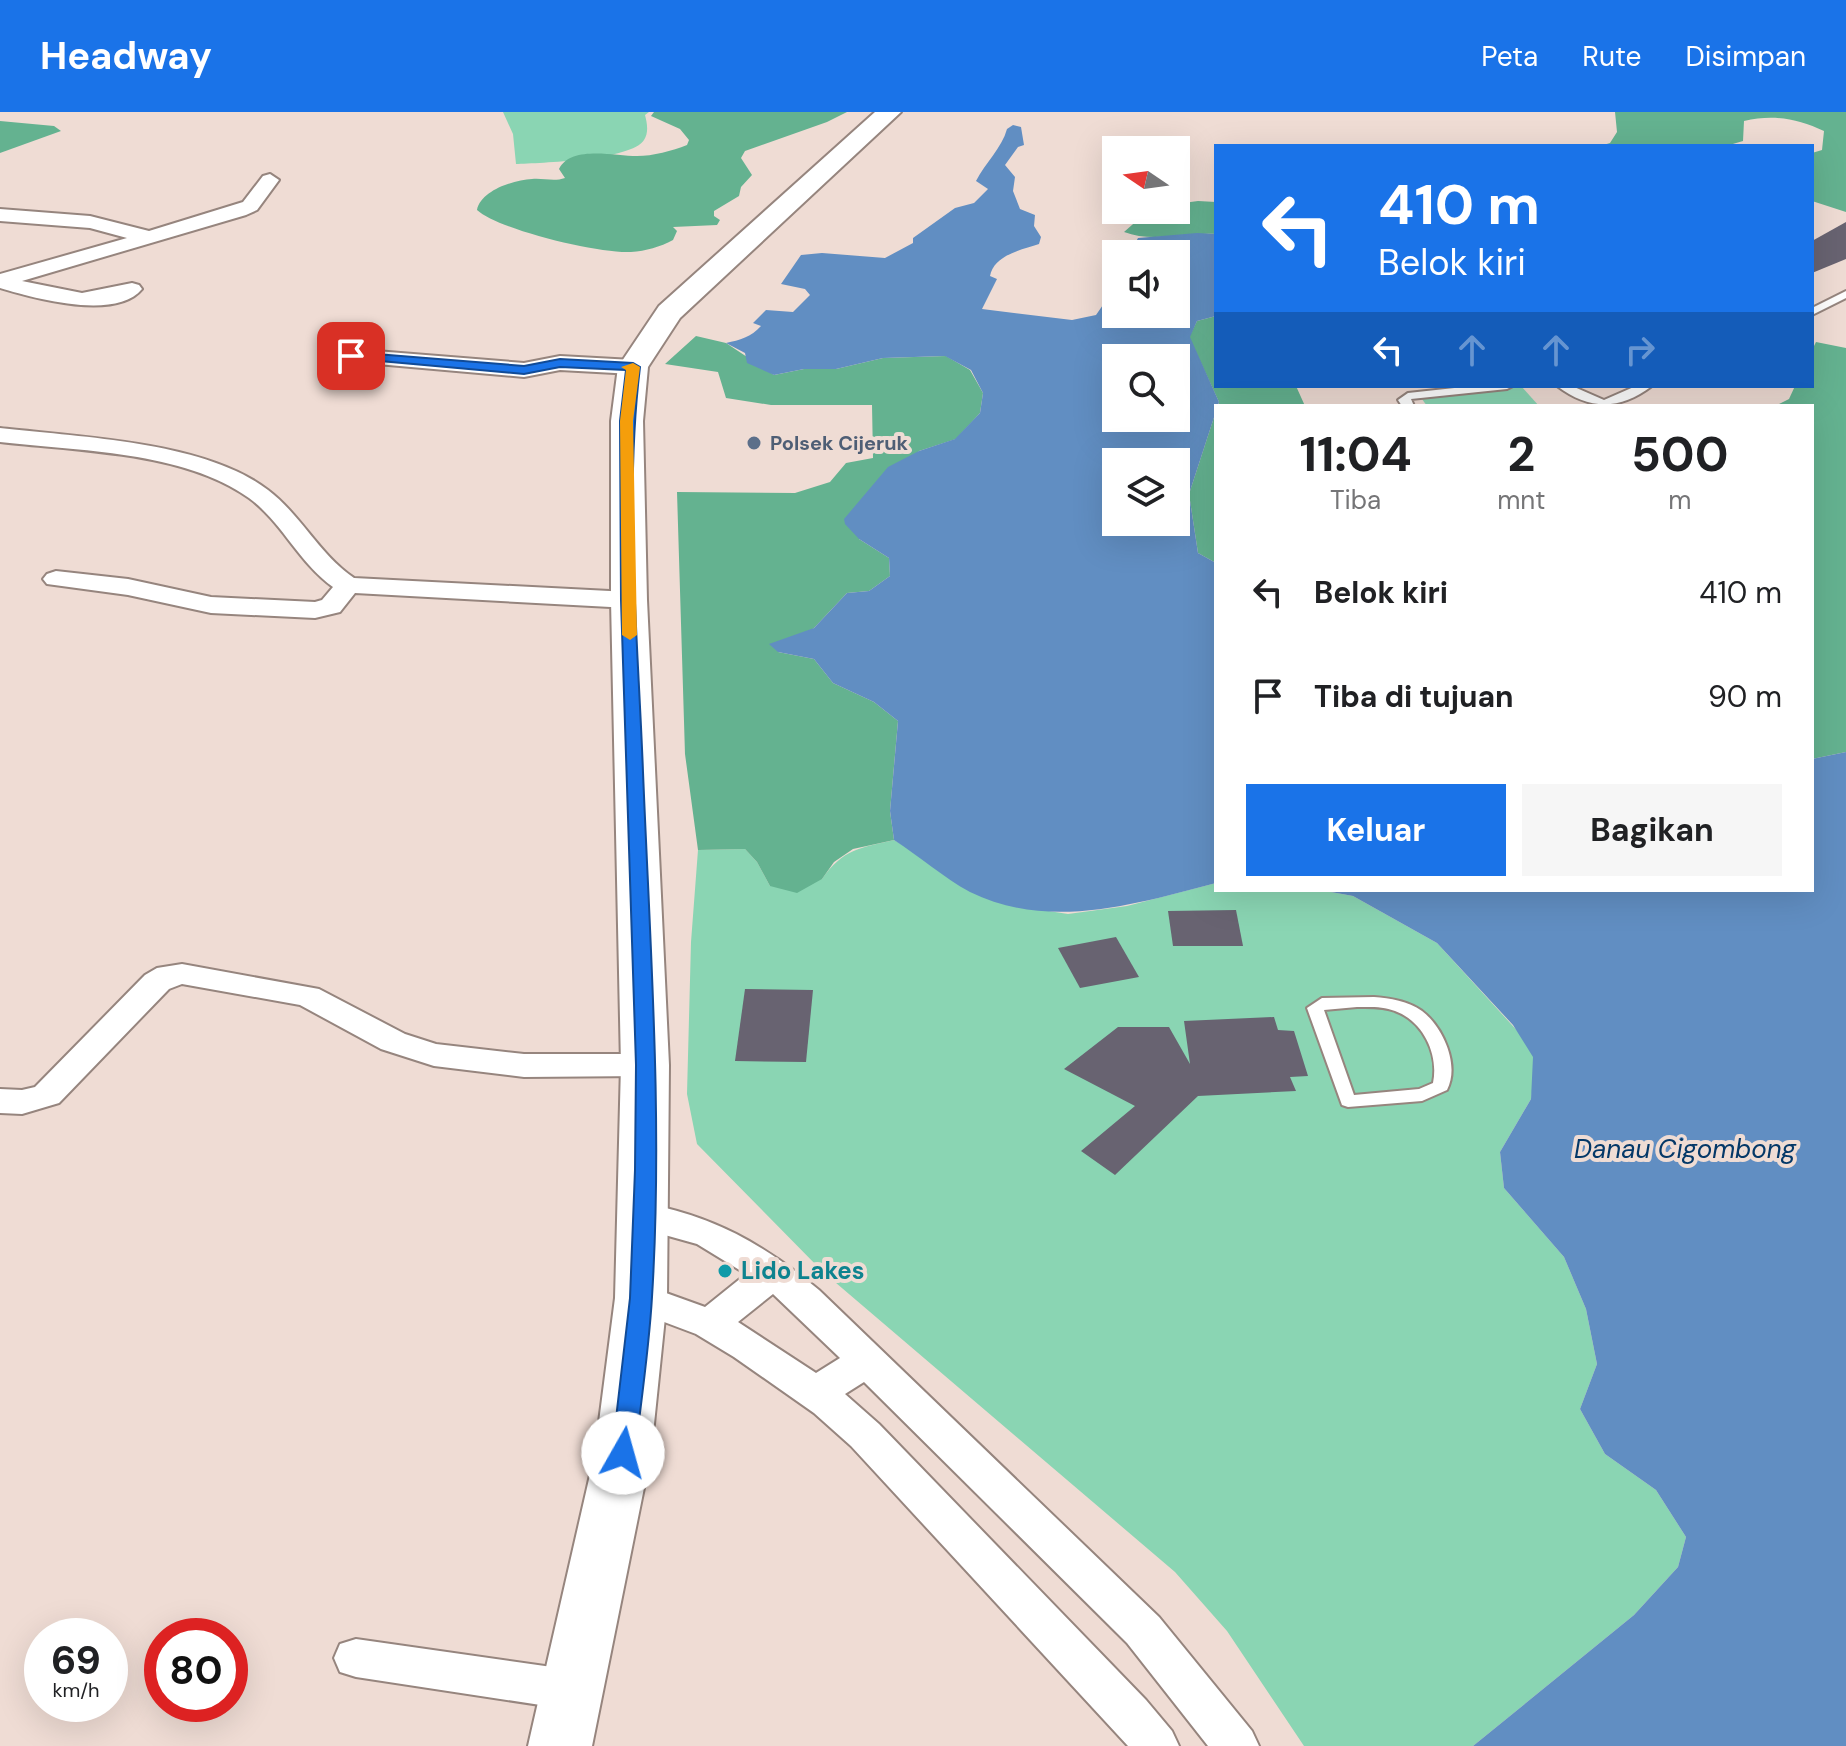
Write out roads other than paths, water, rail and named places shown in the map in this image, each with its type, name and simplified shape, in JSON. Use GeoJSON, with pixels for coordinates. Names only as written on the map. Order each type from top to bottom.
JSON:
{"type":"FeatureCollection","features":[{"type":"Feature","properties":{"kind":"highway"},"geometry":{"type":"LineString","coordinates":[[560,1746],[623,1453],[641,1298],[645,1065],[629,600],[627,421],[633,367],[669,312],[889,112]]}},
{"type":"Feature","properties":{"kind":"street"},"geometry":{"type":"LineString","coordinates":[[0,281],[239,211],[250,206],[270,180]]}},
{"type":"Feature","properties":{"kind":"street"},"geometry":{"type":"LineString","coordinates":[[0,215],[90,222],[152,238]]}},
{"type":"Feature","properties":{"kind":"street"},"geometry":{"type":"LineString","coordinates":[[0,281],[82,301],[108,299],[132,289]]}},
{"type":"Feature","properties":{"kind":"street"},"geometry":{"type":"LineString","coordinates":[[351,356],[524,370],[560,363],[633,367]]}},
{"type":"Feature","properties":{"kind":"street"},"geometry":{"type":"LineString","coordinates":[[0,435],[143,455],[232,479],[260,495],[329,572],[348,585],[629,600]]}},
{"type":"Feature","properties":{"kind":"street"},"geometry":{"type":"LineString","coordinates":[[56,579],[128,587],[211,605],[302,610],[331,606],[348,585]]}},
{"type":"Feature","properties":{"kind":"street"},"geometry":{"type":"LineString","coordinates":[[0,1101],[22,1102],[47,1095],[157,982],[169,975],[182,974],[326,1002],[404,1046],[437,1055],[484,1062],[645,1065]]}},
{"type":"Feature","properties":{"kind":"street"},"geometry":{"type":"LineString","coordinates":[[642,1216],[677,1220],[712,1234],[773,1273],[1143,1630],[1236,1746]]}},
{"type":"Feature","properties":{"kind":"street"},"geometry":{"type":"LineString","coordinates":[[710,1324],[773,1273]]}},
{"type":"Feature","properties":{"kind":"street"},"geometry":{"type":"LineString","coordinates":[[641,1298],[710,1324],[815,1393],[865,1435],[1130,1714],[1156,1746]]}},
{"type":"Feature","properties":{"kind":"street"},"geometry":{"type":"LineString","coordinates":[[815,1393],[866,1361]]}},
{"type":"Feature","properties":{"kind":"street"},"geometry":{"type":"LineString","coordinates":[[356,1658],[573,1690]]}},
{"type":"Feature","properties":{"kind":"lane"},"geometry":{"type":"LineString","coordinates":[[1814,311],[1846,294]]}},
{"type":"Feature","properties":{"kind":"lane"},"geometry":{"type":"LineString","coordinates":[[1407,404],[1404,400],[1408,396],[1487,388]]}},
{"type":"Feature","properties":{"kind":"lane"},"geometry":{"type":"LineString","coordinates":[[1567,388],[1600,404]]}},
{"type":"Feature","properties":{"kind":"lane"},"geometry":{"type":"LineString","coordinates":[[1604,404],[1641,388]]}},
{"type":"Feature","properties":{"kind":"lane"},"geometry":{"type":"LineString","coordinates":[[1390,1004],[1411,1011],[1426,1022],[1439,1048],[1444,1076],[1441,1086],[1422,1095],[1348,1101],[1329,1053],[1317,1018],[1317,1005],[1390,1004]]}},
{"type":"Feature","properties":{"kind":"water"},"geometry":{"type":"Polygon","coordinates":[[[1013,125],[1021,127],[1024,145],[1018,147],[1005,165],[1015,177],[1013,191],[1020,209],[1035,215],[1034,226],[1041,237],[1039,244],[1009,254],[997,263],[990,276],[997,279],[982,309],[1072,320],[1096,315],[1102,306],[1102,328],[1190,328],[1190,240],[1137,240],[1214,234],[1214,317],[1197,321],[1190,337],[1219,402],[1214,404],[1214,417],[1190,491],[1190,448],[1102,448],[1102,536],[1190,536],[1190,501],[1198,553],[1214,562],[1214,884],[1124,905],[1061,912],[1000,904],[970,892],[894,840],[890,811],[898,721],[874,702],[833,683],[814,659],[778,652],[769,644],[814,628],[847,593],[869,591],[890,576],[889,558],[859,539],[844,519],[888,467],[919,451],[955,439],[980,413],[983,393],[971,370],[945,356],[883,358],[836,369],[804,369],[774,375],[747,363],[745,353],[726,343],[745,338],[757,330],[761,326],[753,323],[766,310],[793,312],[810,295],[805,289],[781,284],[801,255],[822,253],[885,258],[913,243],[913,238],[955,208],[974,203],[988,189],[976,181],[1007,129],[1013,125]]]}},
{"type":"Feature","properties":{"kind":"water","name":"Danau Cigombong"},"geometry":{"type":"Polygon","coordinates":[[[1846,752],[1846,1746],[1473,1746],[1634,1615],[1678,1567],[1686,1537],[1656,1490],[1605,1454],[1580,1409],[1597,1364],[1586,1309],[1564,1257],[1504,1188],[1500,1152],[1531,1099],[1533,1057],[1513,1025],[1437,943],[1353,896],[1331,892],[1814,892],[1814,759],[1846,752]]]}},
{"type":"Feature","properties":{"kind":"place","name":"Polsek Cijeruk"},"geometry":{"type":"Point","coordinates":[754,443]}},
{"type":"Feature","properties":{"kind":"place","name":"Lido Lakes"},"geometry":{"type":"Point","coordinates":[725,1271]}}]}
